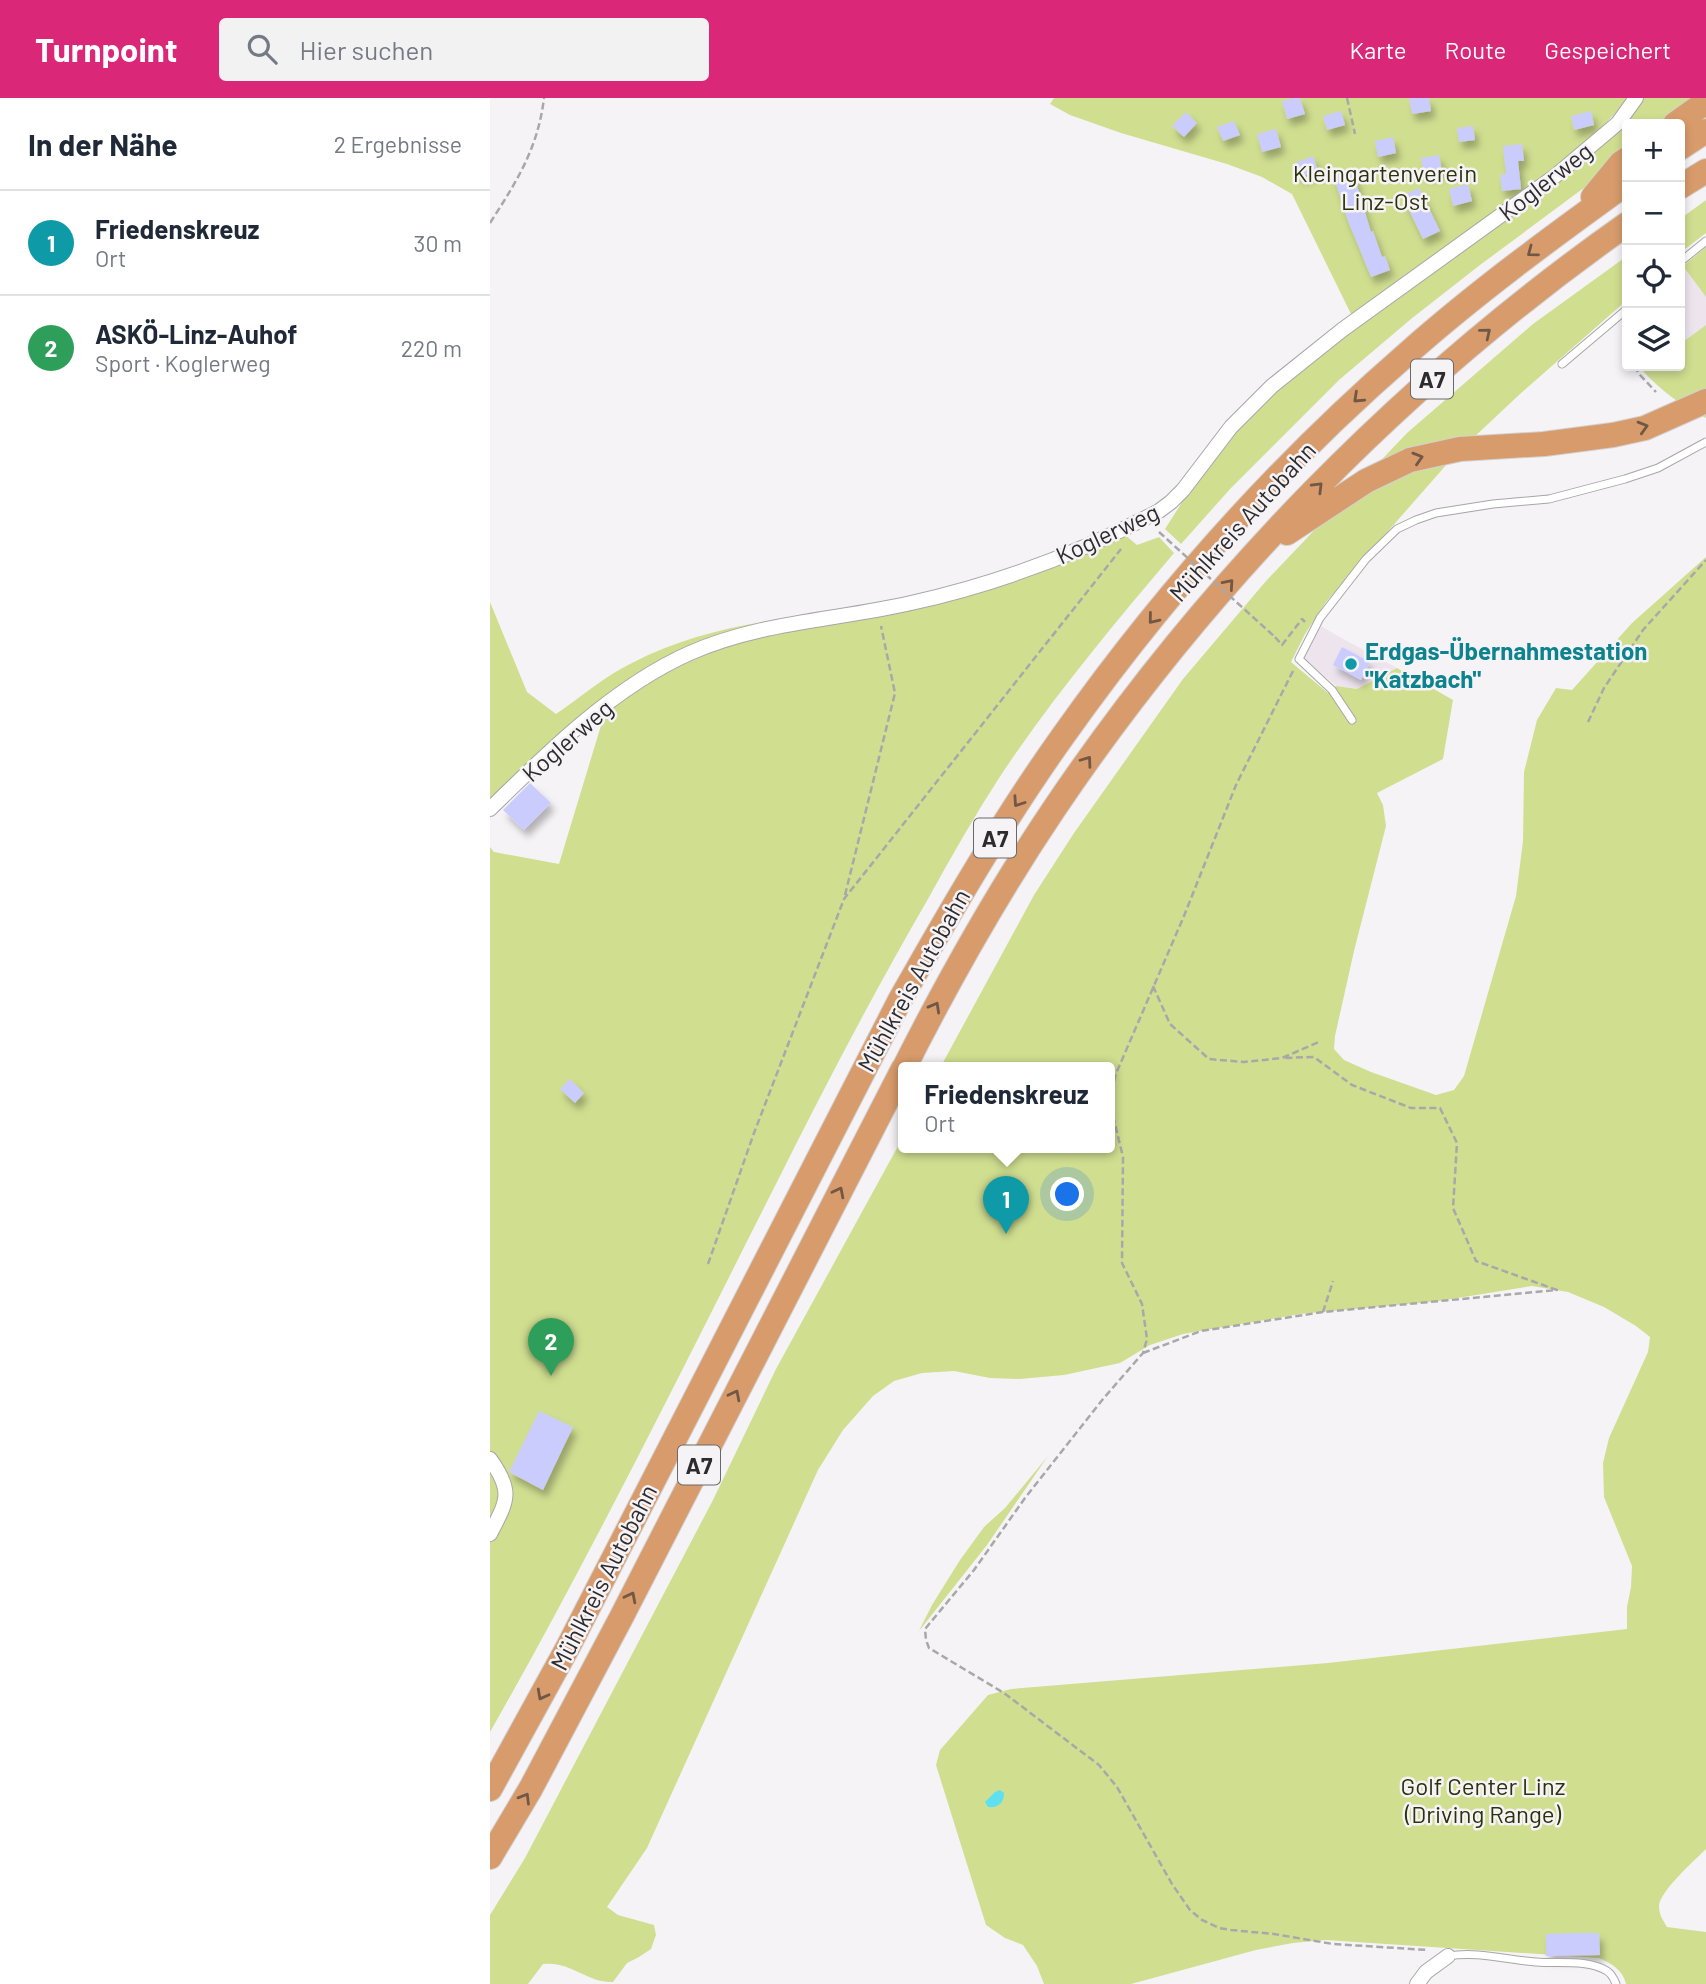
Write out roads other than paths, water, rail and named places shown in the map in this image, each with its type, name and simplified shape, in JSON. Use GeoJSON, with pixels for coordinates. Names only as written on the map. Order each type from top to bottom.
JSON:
{"type":"FeatureCollection","features":[{"type":"Feature","properties":{"kind":"highway"},"geometry":{"type":"LineString","coordinates":[[1682,119],[1706,102]]}},
{"type":"Feature","properties":{"kind":"highway"},"geometry":{"type":"LineString","coordinates":[[1685,145],[1706,131]]}},
{"type":"Feature","properties":{"kind":"highway"},"geometry":{"type":"LineString","coordinates":[[1570,224],[1622,162]]}},
{"type":"Feature","properties":{"kind":"highway"},"geometry":{"type":"LineString","coordinates":[[1685,184],[1706,171]]}},
{"type":"Feature","properties":{"kind":"highway","name":"Mühlkreis Autobahn"},"geometry":{"type":"LineString","coordinates":[[490,1789],[568,1647],[900,1000],[989,847],[1062,737],[1119,660],[1185,580],[1253,503],[1330,425],[1408,353],[1496,280],[1622,187]]}},
{"type":"Feature","properties":{"kind":"highway","name":"Mühlkreis Autobahn"},"geometry":{"type":"LineString","coordinates":[[906,1062],[986,918],[1052,812],[1102,740],[1158,668],[1255,554],[1354,451],[1440,371],[1538,291],[1622,228]]}},
{"type":"Feature","properties":{"kind":"highway"},"geometry":{"type":"LineString","coordinates":[[1255,554],[1343,494],[1410,460],[1460,449],[1577,441],[1645,428],[1706,401]]}},
{"type":"Feature","properties":{"kind":"highway","name":"Mühlkreis Autobahn"},"geometry":{"type":"LineString","coordinates":[[490,1857],[531,1788],[628,1604],[898,1078]]}},
{"type":"Feature","properties":{"kind":"street","name":"Koglerweg"},"geometry":{"type":"LineString","coordinates":[[490,809],[530,769],[608,702],[664,666],[691,653],[746,634],[801,621],[946,595],[1029,568],[1146,518],[1171,502],[1183,490],[1230,427],[1272,386],[1342,330],[1554,177],[1618,123],[1636,98]]}},
{"type":"Feature","properties":{"kind":"street"},"geometry":{"type":"LineString","coordinates":[[490,1459],[505,1487],[506,1503],[490,1534]]}},
{"type":"Feature","properties":{"kind":"street"},"geometry":{"type":"LineString","coordinates":[[1417,1984],[1426,1972],[1448,1956]]}},
{"type":"Feature","properties":{"kind":"lane"},"geometry":{"type":"LineString","coordinates":[[1685,258],[1706,241]]}},
{"type":"Feature","properties":{"kind":"lane"},"geometry":{"type":"LineString","coordinates":[[1562,364],[1622,314]]}},
{"type":"Feature","properties":{"kind":"lane"},"geometry":{"type":"LineString","coordinates":[[1352,720],[1332,690],[1299,659],[1320,618],[1366,559],[1397,529],[1436,513],[1459,508],[1549,499],[1625,479],[1658,468],[1706,443]]}},
{"type":"Feature","properties":{"kind":"lane"},"geometry":{"type":"LineString","coordinates":[[1448,1956],[1486,1954],[1535,1962],[1594,1966],[1609,1972],[1616,1984]]}},
{"type":"Feature","properties":{"kind":"water"},"geometry":{"type":"Polygon","coordinates":[[[1000,1790],[1004,1793],[1002,1802],[995,1807],[988,1807],[985,1802],[1000,1790]]]}},
{"type":"Feature","properties":{"kind":"place","name":"Erdgas-Übernahmestation \"Katzbach\""},"geometry":{"type":"Point","coordinates":[1351,664]}},
{"type":"Feature","properties":{"kind":"place","name":"Friedenskreuz"},"geometry":{"type":"Point","coordinates":[1006,1234]}},
{"type":"Feature","properties":{"kind":"place","name":"ASKÖ-Linz-Auhof"},"geometry":{"type":"Point","coordinates":[551,1376]}},
{"type":"Feature","properties":{"kind":"park label","name":"Kleingartenverein Linz-Ost"},"geometry":{"type":"Point","coordinates":[1385,186]}},
{"type":"Feature","properties":{"kind":"park label","name":"Golf Center Linz (Driving Range)"},"geometry":{"type":"Point","coordinates":[1483,1799]}}]}
